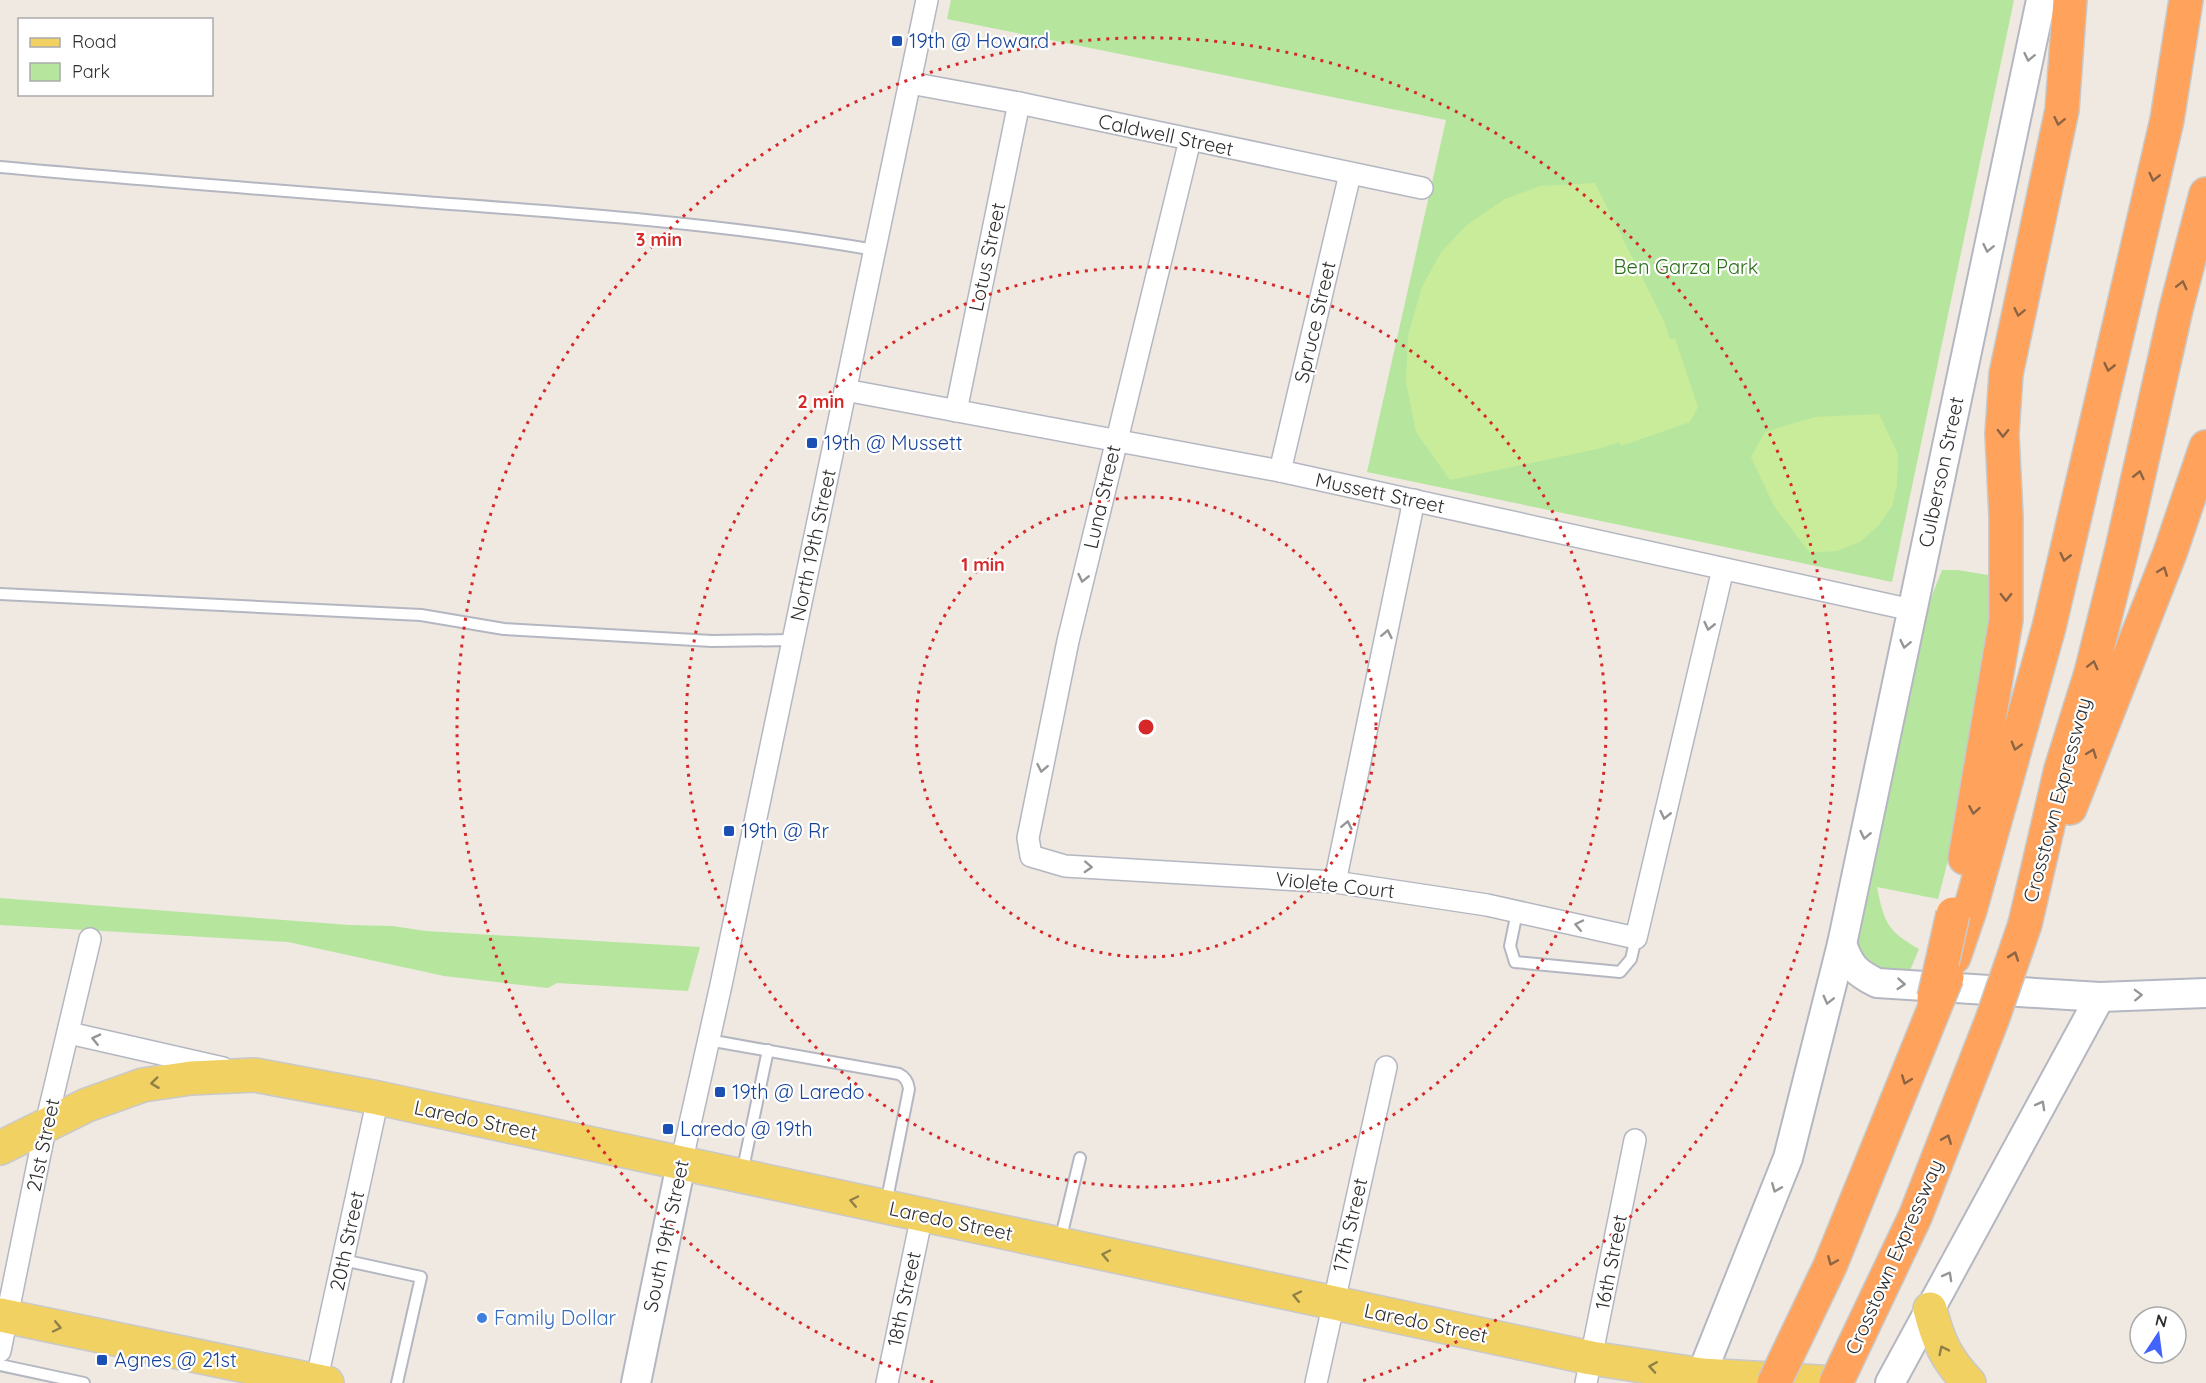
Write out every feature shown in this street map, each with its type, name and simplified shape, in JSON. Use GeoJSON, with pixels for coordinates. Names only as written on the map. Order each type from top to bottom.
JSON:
{"type":"FeatureCollection","features":[{"type":"Feature","properties":{"kind":"highway"},"geometry":{"type":"LineString","coordinates":[[1962,912],[1965,861],[2006,620],[2006,518],[2002,434],[2006,374],[2061,110],[2070,0]]}},
{"type":"Feature","properties":{"kind":"highway"},"geometry":{"type":"LineString","coordinates":[[2167,120],[2186,0]]}},
{"type":"Feature","properties":{"kind":"highway"},"geometry":{"type":"LineString","coordinates":[[1774,1383],[1830,1266],[1927,1026],[1962,912],[2049,627],[2167,120],[2198,0]]}},
{"type":"Feature","properties":{"kind":"highway","name":"Crosstown Expressway"},"geometry":{"type":"LineString","coordinates":[[1836,1383],[1916,1217],[1992,1020],[2025,924],[2061,769],[2091,673],[2122,549],[2176,309],[2206,194]]}},
{"type":"Feature","properties":{"kind":"highway"},"geometry":{"type":"LineString","coordinates":[[2025,924],[2170,553],[2206,447]]}},
{"type":"Feature","properties":{"kind":"main road","name":"Culberson Street"},"geometry":{"type":"LineString","coordinates":[[1842,944],[2041,0]]}},
{"type":"Feature","properties":{"kind":"main road"},"geometry":{"type":"LineString","coordinates":[[1842,944],[1849,963],[1860,974],[1877,983],[2100,997],[2206,993]]}},
{"type":"Feature","properties":{"kind":"main road"},"geometry":{"type":"LineString","coordinates":[[1700,1379],[1788,1158],[1842,944]]}},
{"type":"Feature","properties":{"kind":"main road"},"geometry":{"type":"LineString","coordinates":[[1890,1383],[2100,997]]}},
{"type":"Feature","properties":{"kind":"main road"},"geometry":{"type":"LineString","coordinates":[[0,1148],[87,1105],[143,1084],[191,1078],[255,1075]]}},
{"type":"Feature","properties":{"kind":"main road","name":"Laredo Street"},"geometry":{"type":"LineString","coordinates":[[255,1075],[378,1098],[1333,1304],[1589,1370],[1700,1379],[1836,1383]]}},
{"type":"Feature","properties":{"kind":"main road","name":"South 19th Street"},"geometry":{"type":"LineString","coordinates":[[636,1383],[681,1164]]}},
{"type":"Feature","properties":{"kind":"main road"},"geometry":{"type":"LineString","coordinates":[[1930,1309],[1937,1338],[1948,1359],[1969,1383]]}},
{"type":"Feature","properties":{"kind":"main road"},"geometry":{"type":"LineString","coordinates":[[4,1316],[320,1382]]}},
{"type":"Feature","properties":{"kind":"street","name":"North 19th Street"},"geometry":{"type":"LineString","coordinates":[[721,985],[927,0]]}},
{"type":"Feature","properties":{"kind":"street","name":"Caldwell Street"},"geometry":{"type":"LineString","coordinates":[[910,83],[1019,103],[1422,188]]}},
{"type":"Feature","properties":{"kind":"street","name":"Lotus Street"},"geometry":{"type":"LineString","coordinates":[[956,411],[1019,103]]}},
{"type":"Feature","properties":{"kind":"street","name":"Luna Street"},"geometry":{"type":"LineString","coordinates":[[1030,856],[1028,838],[1068,641],[1190,140]]}},
{"type":"Feature","properties":{"kind":"street","name":"Spruce Street"},"geometry":{"type":"LineString","coordinates":[[1280,471],[1350,174]]}},
{"type":"Feature","properties":{"kind":"street","name":"Mussett Street"},"geometry":{"type":"LineString","coordinates":[[845,390],[1280,471],[1912,610]]}},
{"type":"Feature","properties":{"kind":"street"},"geometry":{"type":"LineString","coordinates":[[1335,882],[1414,500]]}},
{"type":"Feature","properties":{"kind":"street"},"geometry":{"type":"LineString","coordinates":[[1636,938],[1723,569]]}},
{"type":"Feature","properties":{"kind":"street","name":"Violete Court"},"geometry":{"type":"LineString","coordinates":[[1030,856],[1065,866],[1335,882],[1487,905],[1636,938]]}},
{"type":"Feature","properties":{"kind":"street","name":"21st Street"},"geometry":{"type":"LineString","coordinates":[[0,1351],[4,1316],[90,939]]}},
{"type":"Feature","properties":{"kind":"street","name":"South 19th Street"},"geometry":{"type":"LineString","coordinates":[[681,1164],[721,985]]}},
{"type":"Feature","properties":{"kind":"street","name":"Laredo Street"},"geometry":{"type":"LineString","coordinates":[[69,1033],[255,1075]]}},
{"type":"Feature","properties":{"kind":"street","name":"17th Street"},"geometry":{"type":"LineString","coordinates":[[1316,1383],[1386,1067]]}},
{"type":"Feature","properties":{"kind":"street","name":"20th Street"},"geometry":{"type":"LineString","coordinates":[[320,1382],[343,1260],[378,1098]]}},
{"type":"Feature","properties":{"kind":"street","name":"16th Street"},"geometry":{"type":"LineString","coordinates":[[1589,1370],[1635,1140]]}},
{"type":"Feature","properties":{"kind":"street","name":"18th Street"},"geometry":{"type":"LineString","coordinates":[[887,1383],[922,1215]]}},
{"type":"Feature","properties":{"kind":"lane"},"geometry":{"type":"LineString","coordinates":[[0,167],[195,185],[644,219],[816,240],[875,250]]}},
{"type":"Feature","properties":{"kind":"lane"},"geometry":{"type":"LineString","coordinates":[[0,594],[421,615],[504,629],[700,641],[793,640]]}},
{"type":"Feature","properties":{"kind":"lane"},"geometry":{"type":"LineString","coordinates":[[1517,912],[1510,946],[1515,962],[1620,972],[1631,959],[1636,938]]}},
{"type":"Feature","properties":{"kind":"lane"},"geometry":{"type":"LineString","coordinates":[[708,1040],[899,1074],[906,1079],[909,1089],[885,1207]]}},
{"type":"Feature","properties":{"kind":"lane"},"geometry":{"type":"LineString","coordinates":[[741,1177],[768,1050]]}},
{"type":"Feature","properties":{"kind":"lane"},"geometry":{"type":"LineString","coordinates":[[1059,1245],[1080,1158]]}},
{"type":"Feature","properties":{"kind":"lane"},"geometry":{"type":"LineString","coordinates":[[343,1260],[421,1277],[397,1383]]}},
{"type":"Feature","properties":{"kind":"lane"},"geometry":{"type":"LineString","coordinates":[[0,1365],[84,1383]]}},
{"type":"Feature","properties":{"kind":"green space","name":"Ben Garza Park"},"geometry":{"type":"Polygon","coordinates":[[[951,0],[2014,0],[1892,582],[1367,472],[1446,120],[947,19],[951,0]]]}},
{"type":"Feature","properties":{"kind":"green space"},"geometry":{"type":"Polygon","coordinates":[[[1595,183],[1664,321],[1670,339],[1675,338],[1698,407],[1690,422],[1621,446],[1619,442],[1602,448],[1450,480],[1416,432],[1406,383],[1408,335],[1422,287],[1441,252],[1467,225],[1505,199],[1540,186],[1595,183]]]}},
{"type":"Feature","properties":{"kind":"green space"},"geometry":{"type":"Polygon","coordinates":[[[1879,414],[1898,454],[1897,485],[1892,506],[1878,526],[1860,542],[1837,551],[1810,553],[1774,506],[1751,457],[1765,432],[1815,417],[1879,414]]]}},
{"type":"Feature","properties":{"kind":"green space"},"geometry":{"type":"Polygon","coordinates":[[[1942,570],[1958,570],[1994,576],[1988,654],[1964,798],[1938,899],[1877,887],[1882,909],[1893,931],[1919,949],[1909,973],[1890,973],[1866,960],[1854,942],[1927,608],[1942,570]]]}},
{"type":"Feature","properties":{"kind":"green space"},"geometry":{"type":"Polygon","coordinates":[[[0,898],[349,925],[392,926],[426,931],[700,947],[688,991],[557,983],[548,988],[444,976],[288,942],[0,925],[0,898]]]}},
{"type":"Feature","properties":{"kind":"place","name":"19th @ Howard"},"geometry":{"type":"Point","coordinates":[897,41]}},
{"type":"Feature","properties":{"kind":"place","name":"19th @ Mussett"},"geometry":{"type":"Point","coordinates":[812,443]}},
{"type":"Feature","properties":{"kind":"place","name":"19th @ Rr"},"geometry":{"type":"Point","coordinates":[729,831]}},
{"type":"Feature","properties":{"kind":"place","name":"19th @ Laredo"},"geometry":{"type":"Point","coordinates":[720,1092]}},
{"type":"Feature","properties":{"kind":"place","name":"Laredo @ 19th"},"geometry":{"type":"Point","coordinates":[668,1129]}},
{"type":"Feature","properties":{"kind":"place","name":"Family Dollar"},"geometry":{"type":"Point","coordinates":[482,1318]}},
{"type":"Feature","properties":{"kind":"place","name":"Agnes @ 21st"},"geometry":{"type":"Point","coordinates":[102,1360]}}]}
